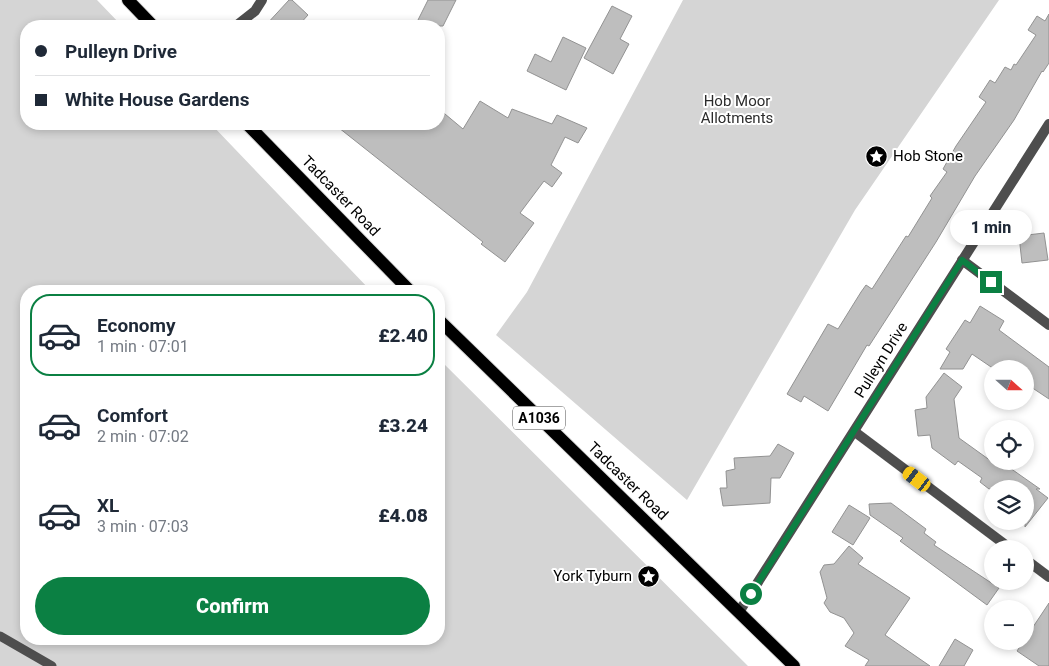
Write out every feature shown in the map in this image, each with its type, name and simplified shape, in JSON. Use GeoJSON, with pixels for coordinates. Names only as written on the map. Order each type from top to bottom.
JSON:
{"type":"FeatureCollection","features":[{"type":"Feature","properties":{"kind":"main road"},"geometry":{"type":"LineString","coordinates":[[128,0],[147,20]]}},
{"type":"Feature","properties":{"kind":"main road","name":"Tadcaster Road"},"geometry":{"type":"LineString","coordinates":[[253,130],[404,285]]}},
{"type":"Feature","properties":{"kind":"main road","name":"Tadcaster Road"},"geometry":{"type":"LineString","coordinates":[[445,326],[794,666]]}},
{"type":"Feature","properties":{"kind":"street"},"geometry":{"type":"LineString","coordinates":[[244,20],[255,11],[262,0]]}},
{"type":"Feature","properties":{"kind":"street","name":"Pulleyn Drive"},"geometry":{"type":"LineString","coordinates":[[739,612],[1049,124]]}},
{"type":"Feature","properties":{"kind":"street"},"geometry":{"type":"LineString","coordinates":[[962,260],[1049,325]]}},
{"type":"Feature","properties":{"kind":"street"},"geometry":{"type":"LineString","coordinates":[[854,432],[999,540]]}},
{"type":"Feature","properties":{"kind":"street"},"geometry":{"type":"LineString","coordinates":[[1034,566],[1049,577]]}},
{"type":"Feature","properties":{"kind":"lane"},"geometry":{"type":"LineString","coordinates":[[0,636],[52,666]]}},
{"type":"Feature","properties":{"kind":"green space"},"geometry":{"type":"Polygon","coordinates":[[[0,0],[97,0],[116,20],[20,20],[20,130],[217,130],[365,285],[20,285],[20,645],[445,645],[445,365],[748,666],[0,666],[0,0]]]}},
{"type":"Feature","properties":{"kind":"green space","name":"Hob Moor Allotments"},"geometry":{"type":"Polygon","coordinates":[[[683,0],[999,0],[855,210],[687,500],[496,335],[527,292],[683,0]]]}},
{"type":"Feature","properties":{"kind":"building"},"geometry":{"type":"Polygon","coordinates":[[[289,0],[292,0],[308,15],[303,20],[271,20],[289,0]]]}},
{"type":"Feature","properties":{"kind":"building"},"geometry":{"type":"Polygon","coordinates":[[[428,0],[456,0],[445,22],[445,20],[418,20],[428,0]]]}},
{"type":"Feature","properties":{"kind":"building"},"geometry":{"type":"Polygon","coordinates":[[[612,6],[632,16],[620,39],[629,44],[613,74],[584,58],[612,6]]]}},
{"type":"Feature","properties":{"kind":"building"},"geometry":{"type":"Polygon","coordinates":[[[1049,14],[1049,63],[1042,71],[1014,120],[975,176],[936,242],[869,346],[867,345],[828,411],[804,396],[801,402],[787,394],[828,324],[838,329],[866,285],[872,289],[906,236],[908,237],[932,198],[930,196],[947,172],[943,169],[956,146],[986,102],[979,97],[990,80],[995,83],[1005,67],[1011,70],[1014,64],[1016,65],[1036,35],[1028,30],[1037,16],[1045,21],[1049,14]]]}},
{"type":"Feature","properties":{"kind":"building"},"geometry":{"type":"Polygon","coordinates":[[[563,37],[586,48],[566,90],[527,71],[535,54],[551,62],[563,37]]]}},
{"type":"Feature","properties":{"kind":"building"},"geometry":{"type":"Polygon","coordinates":[[[480,101],[508,118],[512,109],[552,124],[557,115],[587,128],[578,143],[565,137],[551,165],[562,173],[552,187],[544,181],[520,213],[534,223],[505,262],[481,244],[483,242],[342,130],[445,130],[445,114],[463,129],[480,101]]]}},
{"type":"Feature","properties":{"kind":"building"},"geometry":{"type":"Polygon","coordinates":[[[1044,233],[1048,260],[1022,263],[1019,236],[1044,233]]]}},
{"type":"Feature","properties":{"kind":"building"},"geometry":{"type":"Polygon","coordinates":[[[980,306],[1004,321],[999,330],[1049,367],[1049,399],[1034,389],[1034,360],[984,360],[984,362],[972,354],[963,369],[940,369],[950,352],[946,349],[965,320],[970,323],[980,306]]]}},
{"type":"Feature","properties":{"kind":"building"},"geometry":{"type":"Polygon","coordinates":[[[944,373],[962,387],[954,399],[959,438],[984,456],[984,470],[1013,470],[1027,480],[984,480],[984,485],[980,482],[982,478],[958,461],[955,465],[932,448],[930,435],[918,436],[915,410],[927,408],[926,397],[944,373]]]}},
{"type":"Feature","properties":{"kind":"building"},"geometry":{"type":"Polygon","coordinates":[[[778,444],[794,453],[780,478],[771,478],[770,503],[723,506],[720,488],[727,488],[726,471],[735,469],[734,458],[770,456],[778,444]]]}},
{"type":"Feature","properties":{"kind":"building"},"geometry":{"type":"Polygon","coordinates":[[[1034,485],[1040,489],[1036,489],[1048,498],[1034,516],[1034,485]]]}},
{"type":"Feature","properties":{"kind":"building"},"geometry":{"type":"Polygon","coordinates":[[[891,503],[926,529],[924,533],[936,542],[934,545],[984,578],[984,590],[998,590],[991,600],[984,600],[984,603],[900,541],[903,538],[870,515],[869,504],[891,503]]]}},
{"type":"Feature","properties":{"kind":"building"},"geometry":{"type":"Polygon","coordinates":[[[849,505],[870,518],[853,545],[832,532],[849,505]]]}},
{"type":"Feature","properties":{"kind":"building"},"geometry":{"type":"Polygon","coordinates":[[[849,546],[863,558],[858,564],[910,598],[885,635],[930,666],[865,666],[869,660],[845,646],[854,633],[844,618],[830,612],[824,603],[827,598],[820,572],[824,565],[834,564],[849,546]]]}},
{"type":"Feature","properties":{"kind":"building"},"geometry":{"type":"Polygon","coordinates":[[[1049,603],[1049,666],[1039,666],[1017,651],[1034,650],[1034,626],[1049,603]]]}},
{"type":"Feature","properties":{"kind":"building"},"geometry":{"type":"Polygon","coordinates":[[[955,639],[973,650],[964,666],[939,666],[955,639]]]}},
{"type":"Feature","properties":{"kind":"place","name":"Hob Stone"},"geometry":{"type":"Point","coordinates":[877,156]}},
{"type":"Feature","properties":{"kind":"place","name":"York Tyburn"},"geometry":{"type":"Point","coordinates":[648,576]}},
{"type":"Feature","properties":{"kind":"route"},"geometry":{"type":"LineString","coordinates":[[751,594],[962,260],[991,282]]}}]}
